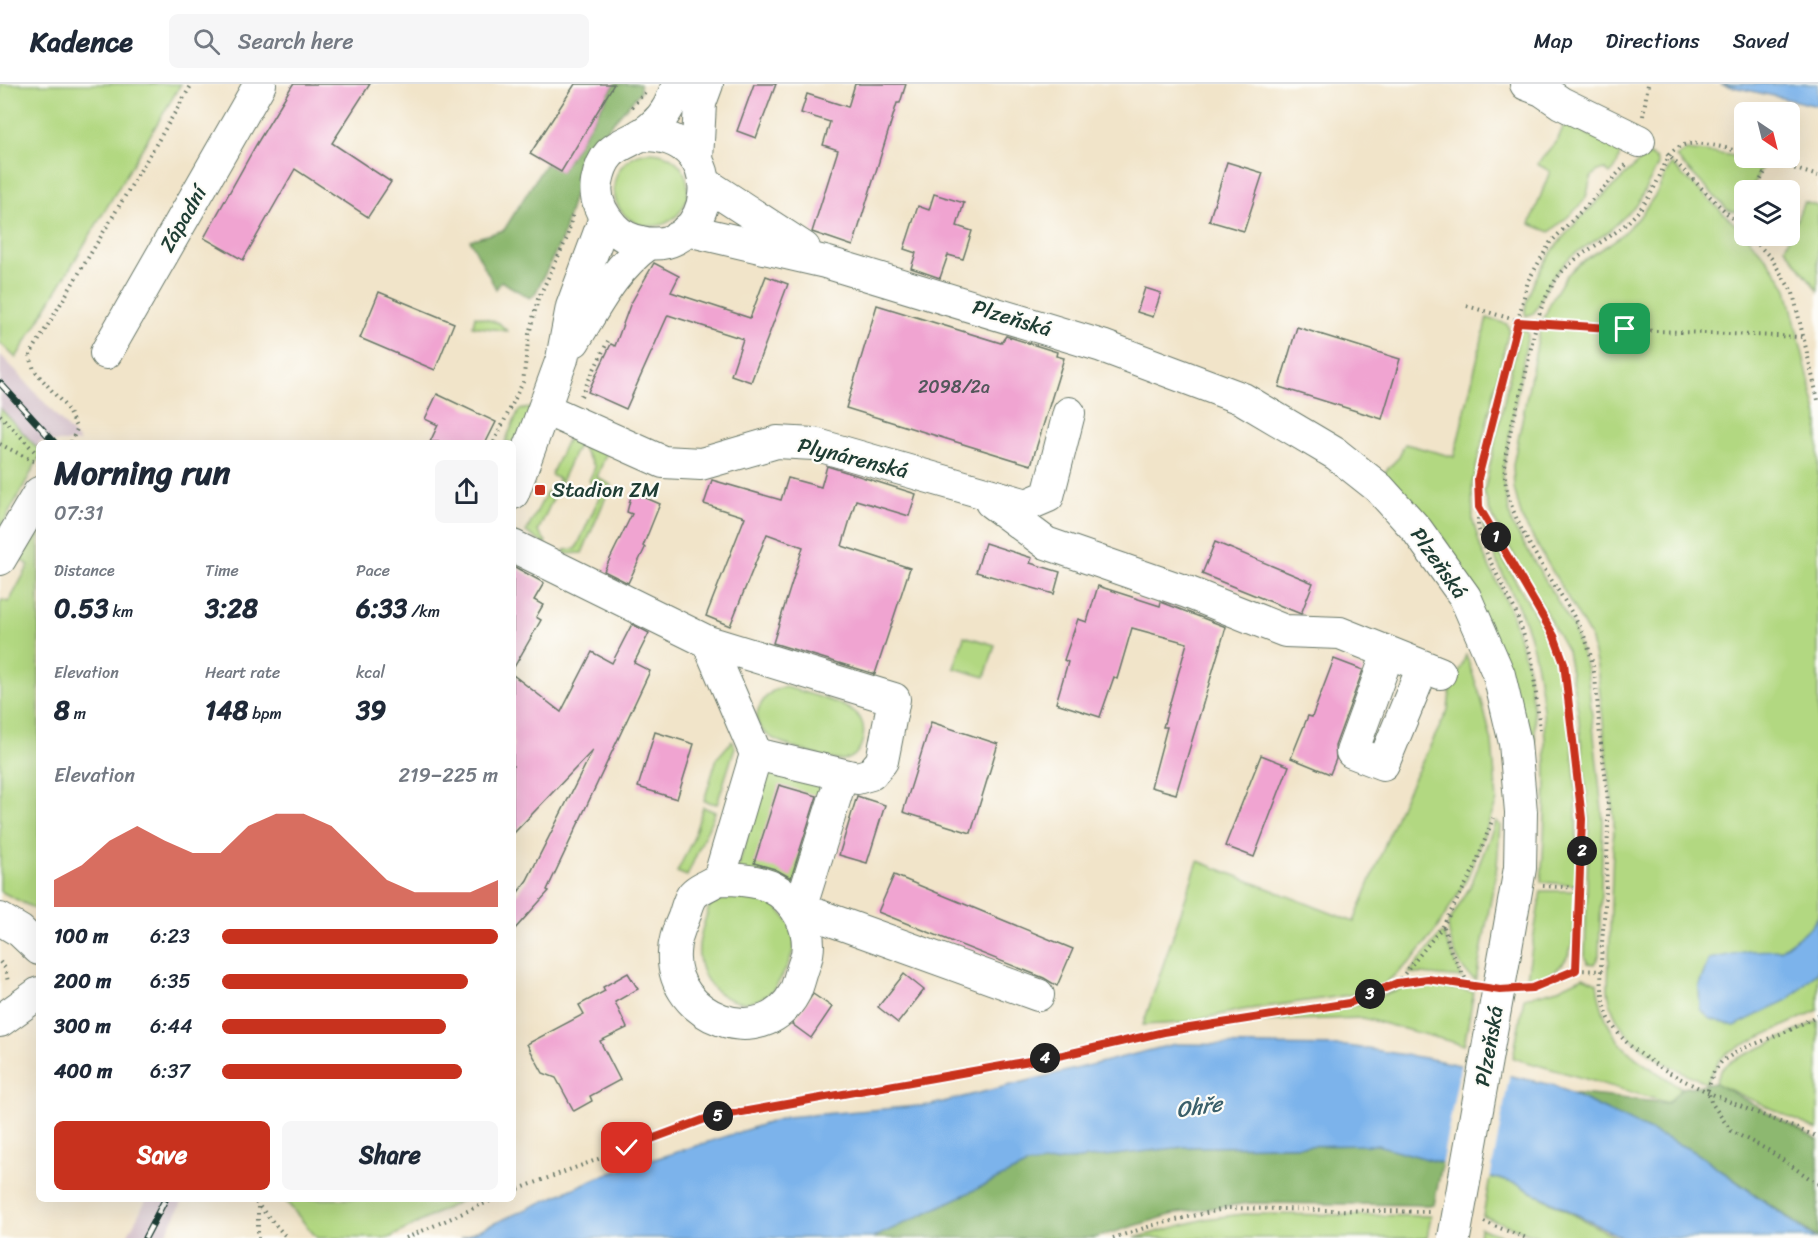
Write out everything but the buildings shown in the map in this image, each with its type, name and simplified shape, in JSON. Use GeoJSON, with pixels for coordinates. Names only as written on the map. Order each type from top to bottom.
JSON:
{"type":"FeatureCollection","features":[{"type":"Feature","properties":{"kind":"street","name":"Západní"},"geometry":{"type":"LineString","coordinates":[[105,353],[260,84]]}},
{"type":"Feature","properties":{"kind":"street"},"geometry":{"type":"LineString","coordinates":[[640,135],[669,110],[678,84]]}},
{"type":"Feature","properties":{"kind":"street"},"geometry":{"type":"LineString","coordinates":[[702,172],[690,150],[675,139],[658,134],[640,135],[624,141],[611,152],[601,167],[597,184],[598,202],[605,218],[616,231],[631,240],[648,244],[669,240],[687,230],[698,217],[705,201],[700,103],[706,84]]}},
{"type":"Feature","properties":{"kind":"street"},"geometry":{"type":"LineString","coordinates":[[1526,84],[1542,90],[1561,104],[1639,141]]}},
{"type":"Feature","properties":{"kind":"street","name":"Plzeňská"},"geometry":{"type":"LineString","coordinates":[[702,172],[825,262]]}},
{"type":"Feature","properties":{"kind":"street"},"geometry":{"type":"LineString","coordinates":[[516,488],[558,414],[562,359],[572,307],[605,218]]}},
{"type":"Feature","properties":{"kind":"street","name":"Plzeňská"},"geometry":{"type":"LineString","coordinates":[[687,230],[825,262],[1102,346],[1244,399],[1336,454],[1379,488],[1417,530],[1465,597],[1499,675],[1515,743],[1521,812],[1520,868],[1464,1228]]}},
{"type":"Feature","properties":{"kind":"street"},"geometry":{"type":"LineString","coordinates":[[562,359],[608,282],[630,258],[648,244]]}},
{"type":"Feature","properties":{"kind":"street","name":"Plynárenská"},"geometry":{"type":"LineString","coordinates":[[558,414],[663,462],[701,464],[777,442],[814,444],[1027,505],[1048,496],[1069,413]]}},
{"type":"Feature","properties":{"kind":"street"},"geometry":{"type":"LineString","coordinates":[[976,490],[1046,543],[1187,592],[1285,631],[1340,633],[1431,670],[1383,764],[1352,752],[1389,653]]}},
{"type":"Feature","properties":{"kind":"street"},"geometry":{"type":"LineString","coordinates":[[0,559],[36,498]]}},
{"type":"Feature","properties":{"kind":"street"},"geometry":{"type":"LineString","coordinates":[[516,547],[708,642],[894,699],[882,761],[871,774],[857,778],[842,776],[756,754]]}},
{"type":"Feature","properties":{"kind":"street"},"geometry":{"type":"LineString","coordinates":[[708,642],[756,754],[719,879]]}},
{"type":"Feature","properties":{"kind":"street"},"geometry":{"type":"LineString","coordinates":[[842,776],[797,908],[808,934],[807,954],[794,993],[776,1013],[753,1023],[733,1024],[708,1016],[690,999],[677,979],[674,953],[679,928],[692,895],[719,879],[739,879],[768,886],[783,895],[797,908],[1038,995]]}},
{"type":"Feature","properties":{"kind":"street"},"geometry":{"type":"LineString","coordinates":[[0,918],[20,931],[36,946]]}},
{"type":"Feature","properties":{"kind":"street"},"geometry":{"type":"LineString","coordinates":[[0,1022],[36,995]]}},
{"type":"Feature","properties":{"kind":"path"},"geometry":{"type":"LineString","coordinates":[[72,440],[77,429],[66,407],[34,370],[30,355],[192,84]]}},
{"type":"Feature","properties":{"kind":"path"},"geometry":{"type":"LineString","coordinates":[[1647,93],[1648,84]]}},
{"type":"Feature","properties":{"kind":"path"},"geometry":{"type":"LineString","coordinates":[[1576,970],[1582,819],[1564,663],[1554,636],[1479,507],[1478,478],[1528,281],[1550,243],[1628,163],[1639,141]]}},
{"type":"Feature","properties":{"kind":"path"},"geometry":{"type":"LineString","coordinates":[[1734,150],[1718,145],[1688,143],[1668,154],[1654,186],[1634,216],[1614,234],[1581,254],[1556,278],[1541,306],[1504,466],[1511,506],[1521,530],[1568,605],[1585,638],[1593,672],[1608,808],[1602,971],[1606,1012],[1615,1029],[1630,1046],[1656,1065],[1818,1137]]}},
{"type":"Feature","properties":{"kind":"path"},"geometry":{"type":"LineString","coordinates":[[1668,154],[1734,219]]}},
{"type":"Feature","properties":{"kind":"path"},"geometry":{"type":"LineString","coordinates":[[1792,168],[1818,177]]}},
{"type":"Feature","properties":{"kind":"path"},"geometry":{"type":"LineString","coordinates":[[1760,246],[1771,258],[1793,293],[1818,400]]}},
{"type":"Feature","properties":{"kind":"path"},"geometry":{"type":"LineString","coordinates":[[1467,306],[1536,326],[1803,337]]}},
{"type":"Feature","properties":{"kind":"path"},"geometry":{"type":"LineString","coordinates":[[558,414],[612,333]]}},
{"type":"Feature","properties":{"kind":"path"},"geometry":{"type":"LineString","coordinates":[[0,415],[36,453]]}},
{"type":"Feature","properties":{"kind":"path"},"geometry":{"type":"LineString","coordinates":[[0,444],[36,462]]}},
{"type":"Feature","properties":{"kind":"path"},"geometry":{"type":"LineString","coordinates":[[1397,983],[1443,927],[1474,869],[1497,812]]}},
{"type":"Feature","properties":{"kind":"path"},"geometry":{"type":"LineString","coordinates":[[1536,886],[1581,888]]}},
{"type":"Feature","properties":{"kind":"path"},"geometry":{"type":"LineString","coordinates":[[1443,927],[1451,952],[1469,985]]}},
{"type":"Feature","properties":{"kind":"path"},"geometry":{"type":"LineString","coordinates":[[0,962],[5,968],[8,987]]}},
{"type":"Feature","properties":{"kind":"path"},"geometry":{"type":"LineString","coordinates":[[1521,989],[1550,983],[1576,970],[1602,971]]}},
{"type":"Feature","properties":{"kind":"path"},"geometry":{"type":"LineString","coordinates":[[516,1190],[708,1118],[1063,1055],[1164,1032],[1349,1003],[1397,983],[1428,979],[1480,987]]}},
{"type":"Feature","properties":{"kind":"path"},"geometry":{"type":"LineString","coordinates":[[1818,1015],[1790,1030],[1740,1050],[1722,1061],[1713,1073],[1708,1090],[1711,1102],[1731,1131],[1768,1149],[1818,1184]]}},
{"type":"Feature","properties":{"kind":"path"},"geometry":{"type":"LineString","coordinates":[[255,1202],[287,1238]]}},
{"type":"Feature","properties":{"kind":"path"},"geometry":{"type":"LineString","coordinates":[[406,1238],[488,1202]]}},
{"type":"Feature","properties":{"kind":"path"},"geometry":{"type":"LineString","coordinates":[[258,1207],[258,1238]]}},
{"type":"Feature","properties":{"kind":"path"},"geometry":{"type":"LineString","coordinates":[[1113,1238],[1154,1225],[1228,1208],[1437,1212]]}},
{"type":"Feature","properties":{"kind":"path"},"geometry":{"type":"LineString","coordinates":[[1464,1228],[1526,1238]]}},
{"type":"Feature","properties":{"kind":"shaded area"},"geometry":{"type":"Polygon","coordinates":[[[0,354],[78,440],[36,440],[36,447],[0,408],[0,354]]]}},
{"type":"Feature","properties":{"kind":"shaded area"},"geometry":{"type":"Polygon","coordinates":[[[145,1202],[182,1202],[164,1238],[126,1238],[145,1202]]]}},
{"type":"Feature","properties":{"kind":"green space"},"geometry":{"type":"Polygon","coordinates":[[[0,84],[181,84],[16,358],[0,343],[0,84]]]}},
{"type":"Feature","properties":{"kind":"green space"},"geometry":{"type":"Polygon","coordinates":[[[615,84],[640,84],[640,92],[585,154],[562,239],[535,294],[530,298],[501,281],[496,289],[470,240],[504,230],[546,163],[561,172],[615,84]]]}},
{"type":"Feature","properties":{"kind":"green space"},"geometry":{"type":"Polygon","coordinates":[[[1565,122],[1599,140],[1605,134],[1618,143],[1619,156],[1616,167],[1610,174],[1604,169],[1591,177],[1585,199],[1550,232],[1530,224],[1550,171],[1537,164],[1558,139],[1565,122]]]}},
{"type":"Feature","properties":{"kind":"green space"},"geometry":{"type":"Polygon","coordinates":[[[1686,150],[1729,155],[1734,156],[1734,168],[1762,168],[1756,180],[1734,180],[1734,212],[1728,210],[1676,157],[1686,150]]]}},
{"type":"Feature","properties":{"kind":"green space"},"geometry":{"type":"Polygon","coordinates":[[[644,152],[658,152],[672,158],[682,168],[688,182],[688,196],[682,210],[672,220],[658,226],[644,226],[630,220],[620,210],[614,196],[614,182],[620,168],[630,158],[644,152]]]}},
{"type":"Feature","properties":{"kind":"green space"},"geometry":{"type":"Polygon","coordinates":[[[1649,155],[1656,159],[1658,165],[1637,205],[1607,233],[1571,256],[1551,279],[1534,313],[1526,316],[1525,308],[1529,294],[1550,254],[1595,204],[1644,157],[1649,155]]]}},
{"type":"Feature","properties":{"kind":"green space"},"geometry":{"type":"Polygon","coordinates":[[[1671,164],[1734,224],[1734,246],[1756,246],[1777,272],[1787,289],[1818,417],[1818,917],[1811,927],[1780,950],[1709,959],[1699,985],[1700,1009],[1789,999],[1818,971],[1818,1010],[1728,1052],[1719,1061],[1706,1083],[1674,1068],[1643,1048],[1619,1023],[1612,1007],[1608,989],[1614,819],[1597,667],[1590,636],[1522,519],[1514,488],[1513,465],[1541,325],[1552,299],[1566,276],[1580,263],[1618,238],[1640,216],[1656,194],[1671,164]]]}},
{"type":"Feature","properties":{"kind":"green space"},"geometry":{"type":"Polygon","coordinates":[[[1804,202],[1818,206],[1818,291],[1785,248],[1786,246],[1800,246],[1800,212],[1804,202]]]}},
{"type":"Feature","properties":{"kind":"green space"},"geometry":{"type":"Polygon","coordinates":[[[475,316],[499,323],[507,331],[473,326],[475,316]]]}},
{"type":"Feature","properties":{"kind":"green space"},"geometry":{"type":"Polygon","coordinates":[[[1487,318],[1507,324],[1509,329],[1472,485],[1473,521],[1481,549],[1511,612],[1527,665],[1535,722],[1535,799],[1472,585],[1444,540],[1382,475],[1398,458],[1405,444],[1454,457],[1487,318]]]}},
{"type":"Feature","properties":{"kind":"green space"},"geometry":{"type":"Polygon","coordinates":[[[1520,329],[1527,331],[1528,335],[1502,476],[1512,524],[1573,627],[1587,670],[1603,820],[1599,956],[1594,964],[1588,963],[1585,958],[1589,817],[1578,711],[1567,651],[1490,512],[1484,492],[1520,329]]]}},
{"type":"Feature","properties":{"kind":"green space"},"geometry":{"type":"Polygon","coordinates":[[[535,407],[516,448],[516,440],[506,440],[519,410],[535,407]]]}},
{"type":"Feature","properties":{"kind":"green space"},"geometry":{"type":"Polygon","coordinates":[[[0,408],[36,447],[36,463],[0,529],[0,408]]]}},
{"type":"Feature","properties":{"kind":"green space"},"geometry":{"type":"Polygon","coordinates":[[[571,438],[607,452],[597,477],[611,485],[582,553],[565,554],[564,550],[576,549],[603,489],[589,481],[595,467],[579,443],[538,531],[546,542],[544,544],[526,532],[547,492],[552,493],[559,479],[551,475],[567,440],[571,438]]]}},
{"type":"Feature","properties":{"kind":"green space"},"geometry":{"type":"Polygon","coordinates":[[[1482,523],[1551,642],[1560,671],[1574,762],[1577,885],[1541,882],[1546,759],[1537,666],[1525,622],[1492,552],[1482,523]]]}},
{"type":"Feature","properties":{"kind":"green space"},"geometry":{"type":"Polygon","coordinates":[[[36,529],[36,909],[0,891],[0,604],[2,600],[9,602],[29,565],[20,559],[36,529]]]}},
{"type":"Feature","properties":{"kind":"green space"},"geometry":{"type":"Polygon","coordinates":[[[964,636],[995,645],[985,677],[954,668],[964,636]]]}},
{"type":"Feature","properties":{"kind":"green space"},"geometry":{"type":"Polygon","coordinates":[[[1466,655],[1481,698],[1492,742],[1497,801],[1467,879],[1436,930],[1413,959],[1383,985],[1363,993],[1242,1010],[1181,1023],[1143,1025],[1198,861],[1354,922],[1401,804],[1448,710],[1450,692],[1466,655]]]}},
{"type":"Feature","properties":{"kind":"green space"},"geometry":{"type":"Polygon","coordinates":[[[786,687],[835,702],[858,716],[864,733],[857,752],[848,759],[832,759],[784,744],[763,731],[758,723],[757,713],[763,701],[773,691],[786,687]]]}},
{"type":"Feature","properties":{"kind":"green space"},"geometry":{"type":"Polygon","coordinates":[[[732,741],[735,747],[717,804],[704,801],[717,758],[732,741]]]}},
{"type":"Feature","properties":{"kind":"green space"},"geometry":{"type":"Polygon","coordinates":[[[765,770],[827,786],[797,886],[738,869],[765,770]]]}},
{"type":"Feature","properties":{"kind":"green space"},"geometry":{"type":"Polygon","coordinates":[[[703,807],[715,812],[687,876],[677,872],[693,839],[703,807]]]}},
{"type":"Feature","properties":{"kind":"green space"},"geometry":{"type":"Polygon","coordinates":[[[1496,821],[1500,825],[1497,866],[1476,980],[1460,964],[1456,956],[1448,924],[1471,885],[1496,821]]]}},
{"type":"Feature","properties":{"kind":"green space"},"geometry":{"type":"Polygon","coordinates":[[[731,890],[757,896],[773,904],[794,930],[792,955],[783,975],[767,995],[755,1001],[732,1000],[722,995],[706,979],[701,968],[699,944],[709,907],[731,890]]]}},
{"type":"Feature","properties":{"kind":"green space"},"geometry":{"type":"Polygon","coordinates":[[[1541,891],[1576,891],[1574,937],[1565,961],[1556,970],[1544,978],[1526,984],[1541,891]]]}},
{"type":"Feature","properties":{"kind":"green space"},"geometry":{"type":"Polygon","coordinates":[[[1443,933],[1462,978],[1409,973],[1441,934],[1443,933]]]}},
{"type":"Feature","properties":{"kind":"green space"},"geometry":{"type":"Polygon","coordinates":[[[1583,977],[1597,983],[1607,1021],[1614,1035],[1624,1047],[1636,1058],[1682,1088],[1669,1103],[1513,1058],[1524,998],[1558,989],[1583,977]]]}},
{"type":"Feature","properties":{"kind":"green space"},"geometry":{"type":"Polygon","coordinates":[[[1431,985],[1474,992],[1464,1045],[1363,1018],[1262,1021],[1355,1005],[1402,988],[1431,985]]]}},
{"type":"Feature","properties":{"kind":"green space"},"geometry":{"type":"Polygon","coordinates":[[[1818,1021],[1818,1130],[1715,1083],[1721,1070],[1730,1062],[1818,1021]]]}},
{"type":"Feature","properties":{"kind":"green space"},"geometry":{"type":"Polygon","coordinates":[[[1715,1083],[1818,1140],[1818,1238],[1695,1152],[1570,1093],[1668,1103],[1682,1088],[1715,1083]]]}},
{"type":"Feature","properties":{"kind":"green space"},"geometry":{"type":"Polygon","coordinates":[[[1377,1145],[1442,1163],[1434,1205],[1249,1203],[1177,1213],[1094,1238],[873,1238],[1027,1165],[1184,1147],[1377,1145]]]}},
{"type":"Feature","properties":{"kind":"green space"},"geometry":{"type":"Polygon","coordinates":[[[1490,1177],[1517,1184],[1617,1238],[1541,1238],[1483,1216],[1490,1177]]]}},
{"type":"Feature","properties":{"kind":"green space"},"geometry":{"type":"Polygon","coordinates":[[[287,1202],[458,1202],[389,1238],[317,1238],[287,1202]]]}},
{"type":"Feature","properties":{"kind":"green space"},"geometry":{"type":"Polygon","coordinates":[[[1243,1214],[1431,1216],[1427,1238],[1135,1238],[1205,1219],[1243,1214]]]}},
{"type":"Feature","properties":{"kind":"green space"},"geometry":{"type":"Polygon","coordinates":[[[1480,1228],[1508,1238],[1479,1238],[1480,1228]]]}},
{"type":"Feature","properties":{"kind":"water"},"geometry":{"type":"Polygon","coordinates":[[[1720,84],[1818,84],[1818,106],[1720,84]]]}},
{"type":"Feature","properties":{"kind":"water"},"geometry":{"type":"Polygon","coordinates":[[[1818,917],[1818,971],[1789,999],[1735,1026],[1711,1019],[1700,1009],[1699,985],[1709,959],[1749,951],[1780,950],[1811,927],[1818,917]]]}},
{"type":"Feature","properties":{"kind":"water","name":"Ohře"},"geometry":{"type":"Polygon","coordinates":[[[1175,1044],[1348,1046],[1431,1059],[1553,1085],[1695,1152],[1815,1238],[1623,1238],[1517,1184],[1377,1145],[1184,1147],[1027,1165],[873,1238],[461,1238],[599,1177],[786,1117],[931,1105],[1175,1044]]]}},
{"type":"Feature","properties":{"kind":"pier"},"geometry":{"type":"Polygon","coordinates":[[[1461,1062],[1510,1073],[1490,1180],[1441,1166],[1461,1062]]]}},
{"type":"Feature","properties":{"kind":"railway"},"geometry":{"type":"LineString","coordinates":[[0,383],[52,440]]}},
{"type":"Feature","properties":{"kind":"railway"},"geometry":{"type":"LineString","coordinates":[[145,1238],[164,1202]]}},
{"type":"Feature","properties":{"kind":"place","name":"Stadion ZM"},"geometry":{"type":"Point","coordinates":[540,490]}},
{"type":"Feature","properties":{"kind":"route"},"geometry":{"type":"LineString","coordinates":[[627,1148],[708,1118],[1063,1055],[1164,1032],[1276,1012],[1349,1003],[1397,983],[1428,979],[1500,990],[1532,988],[1550,983],[1576,970],[1582,819],[1564,663],[1554,636],[1479,507],[1478,478],[1518,322],[1536,326],[1625,329]]}}]}
